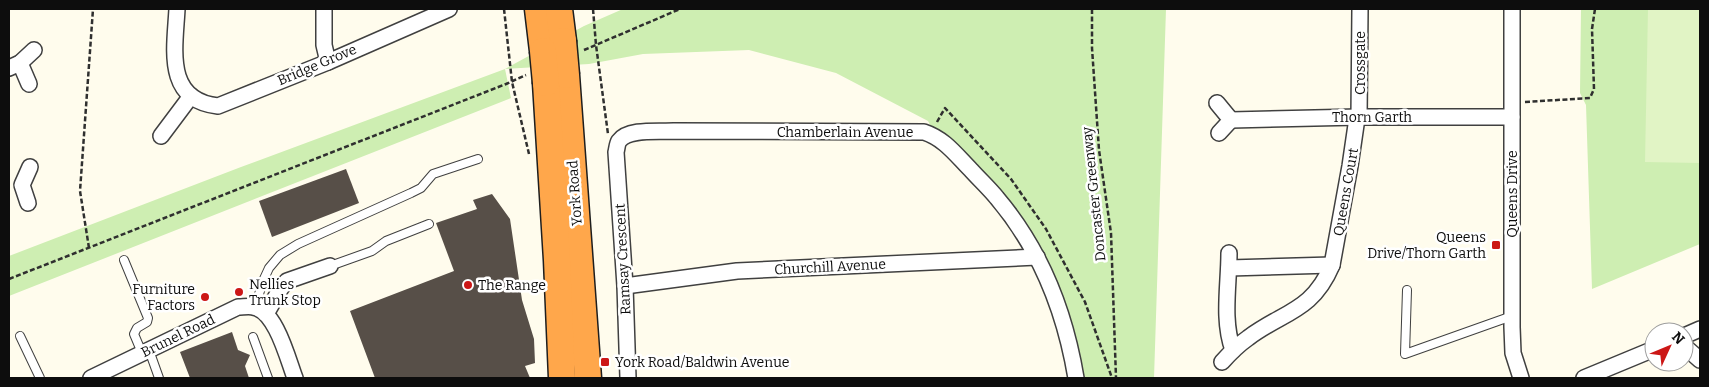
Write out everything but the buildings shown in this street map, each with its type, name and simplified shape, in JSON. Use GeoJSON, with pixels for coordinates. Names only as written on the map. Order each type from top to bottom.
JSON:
{"type":"FeatureCollection","features":[{"type":"Feature","properties":{"kind":"highway","name":"York Road"},"geometry":{"type":"LineString","coordinates":[[538,9],[555,62],[588,378]]}},
{"type":"Feature","properties":{"kind":"highway","name":"York Road"},"geometry":{"type":"LineString","coordinates":[[559,9],[555,62],[557,260],[562,378]]}},
{"type":"Feature","properties":{"kind":"street"},"geometry":{"type":"LineString","coordinates":[[161,136],[188,93],[179,82],[174,58],[177,9]]}},
{"type":"Feature","properties":{"kind":"street"},"geometry":{"type":"LineString","coordinates":[[324,9],[324,45],[328,62]]}},
{"type":"Feature","properties":{"kind":"street","name":"Bridge Grove"},"geometry":{"type":"LineString","coordinates":[[188,93],[208,104],[218,106],[328,62],[449,9]]}},
{"type":"Feature","properties":{"kind":"street","name":"Crossgate"},"geometry":{"type":"LineString","coordinates":[[1358,117],[1360,9]]}},
{"type":"Feature","properties":{"kind":"street","name":"Queens Drive"},"geometry":{"type":"LineString","coordinates":[[1512,9],[1512,316],[1513,353],[1521,378]]}},
{"type":"Feature","properties":{"kind":"street"},"geometry":{"type":"LineString","coordinates":[[28,84],[14,66],[34,50]]}},
{"type":"Feature","properties":{"kind":"street"},"geometry":{"type":"LineString","coordinates":[[1217,103],[1231,120],[1219,133]]}},
{"type":"Feature","properties":{"kind":"street","name":"Thorn Garth"},"geometry":{"type":"LineString","coordinates":[[1231,120],[1358,117],[1512,110]]}},
{"type":"Feature","properties":{"kind":"street","name":"Queens Court"},"geometry":{"type":"LineString","coordinates":[[1222,362],[1249,337],[1299,308],[1317,293],[1326,279],[1332,265],[1358,117]]}},
{"type":"Feature","properties":{"kind":"street","name":"Chamberlain Avenue"},"geometry":{"type":"LineString","coordinates":[[618,147],[625,136],[633,132],[924,132],[936,136],[946,144],[997,198],[1020,228],[1037,257],[1051,285],[1060,311],[1071,348],[1076,378]]}},
{"type":"Feature","properties":{"kind":"street","name":"Ramsay Crescent"},"geometry":{"type":"LineString","coordinates":[[618,147],[628,378]]}},
{"type":"Feature","properties":{"kind":"street"},"geometry":{"type":"LineString","coordinates":[[28,203],[16,187],[30,167]]}},
{"type":"Feature","properties":{"kind":"street","name":"Churchill Avenue"},"geometry":{"type":"LineString","coordinates":[[625,286],[737,271],[1037,257]]}},
{"type":"Feature","properties":{"kind":"street"},"geometry":{"type":"LineString","coordinates":[[1233,350],[1227,322],[1229,260],[1332,265]]}},
{"type":"Feature","properties":{"kind":"street"},"geometry":{"type":"LineString","coordinates":[[295,378],[276,326],[261,310],[287,281],[330,266]]}},
{"type":"Feature","properties":{"kind":"street","name":"Brunel Road"},"geometry":{"type":"LineString","coordinates":[[91,378],[238,307],[261,310]]}},
{"type":"Feature","properties":{"kind":"street"},"geometry":{"type":"LineString","coordinates":[[1584,378],[1644,353]]}},
{"type":"Feature","properties":{"kind":"lane"},"geometry":{"type":"LineString","coordinates":[[261,310],[270,268],[280,254],[421,188],[434,174],[478,159]]}},
{"type":"Feature","properties":{"kind":"lane"},"geometry":{"type":"LineString","coordinates":[[330,266],[372,250],[386,241],[429,224]]}},
{"type":"Feature","properties":{"kind":"lane"},"geometry":{"type":"LineString","coordinates":[[124,260],[148,318],[147,322],[137,328],[134,334],[146,352],[159,378]]}},
{"type":"Feature","properties":{"kind":"lane"},"geometry":{"type":"LineString","coordinates":[[1406,290],[1405,354],[1512,316]]}},
{"type":"Feature","properties":{"kind":"lane"},"geometry":{"type":"LineString","coordinates":[[20,336],[40,378]]}},
{"type":"Feature","properties":{"kind":"lane"},"geometry":{"type":"LineString","coordinates":[[253,337],[268,378]]}},
{"type":"Feature","properties":{"kind":"path"},"geometry":{"type":"LineString","coordinates":[[89,248],[80,191],[94,9]]}},
{"type":"Feature","properties":{"kind":"path"},"geometry":{"type":"LineString","coordinates":[[504,9],[512,82]]}},
{"type":"Feature","properties":{"kind":"path"},"geometry":{"type":"LineString","coordinates":[[593,9],[609,146],[618,147]]}},
{"type":"Feature","properties":{"kind":"path"},"geometry":{"type":"LineString","coordinates":[[9,279],[512,82],[680,9]]}},
{"type":"Feature","properties":{"kind":"path","name":"Doncaster Greenway"},"geometry":{"type":"LineString","coordinates":[[1092,9],[1092,48],[1099,150],[1111,234],[1116,378]]}},
{"type":"Feature","properties":{"kind":"path"},"geometry":{"type":"LineString","coordinates":[[1512,110],[1590,98],[1594,88],[1592,29],[1595,9]]}},
{"type":"Feature","properties":{"kind":"green space"},"geometry":{"type":"Polygon","coordinates":[[[623,9],[1166,9],[1154,378],[1078,378],[1037,257],[936,136],[928,121],[836,73],[749,50],[643,54],[589,64],[505,69],[584,26],[623,9]]]}},
{"type":"Feature","properties":{"kind":"green space"},"geometry":{"type":"Polygon","coordinates":[[[1581,9],[1700,9],[1700,244],[1592,289],[1586,105],[1580,93],[1581,9]]]}},
{"type":"Feature","properties":{"kind":"green space"},"geometry":{"type":"Polygon","coordinates":[[[1648,9],[1700,9],[1700,163],[1645,162],[1648,9]]]}},
{"type":"Feature","properties":{"kind":"green space"},"geometry":{"type":"Polygon","coordinates":[[[505,69],[511,98],[9,296],[9,256],[505,69]]]}},
{"type":"Feature","properties":{"kind":"place","name":"Queens Drive/Thorn Garth"},"geometry":{"type":"Point","coordinates":[1496,245]}},
{"type":"Feature","properties":{"kind":"place","name":"The Range"},"geometry":{"type":"Point","coordinates":[468,285]}},
{"type":"Feature","properties":{"kind":"place","name":"Nellies Trunk Stop"},"geometry":{"type":"Point","coordinates":[239,292]}},
{"type":"Feature","properties":{"kind":"place","name":"Furniture Factors"},"geometry":{"type":"Point","coordinates":[205,297]}},
{"type":"Feature","properties":{"kind":"place","name":"York Road/Baldwin Avenue"},"geometry":{"type":"Point","coordinates":[605,362]}}]}
